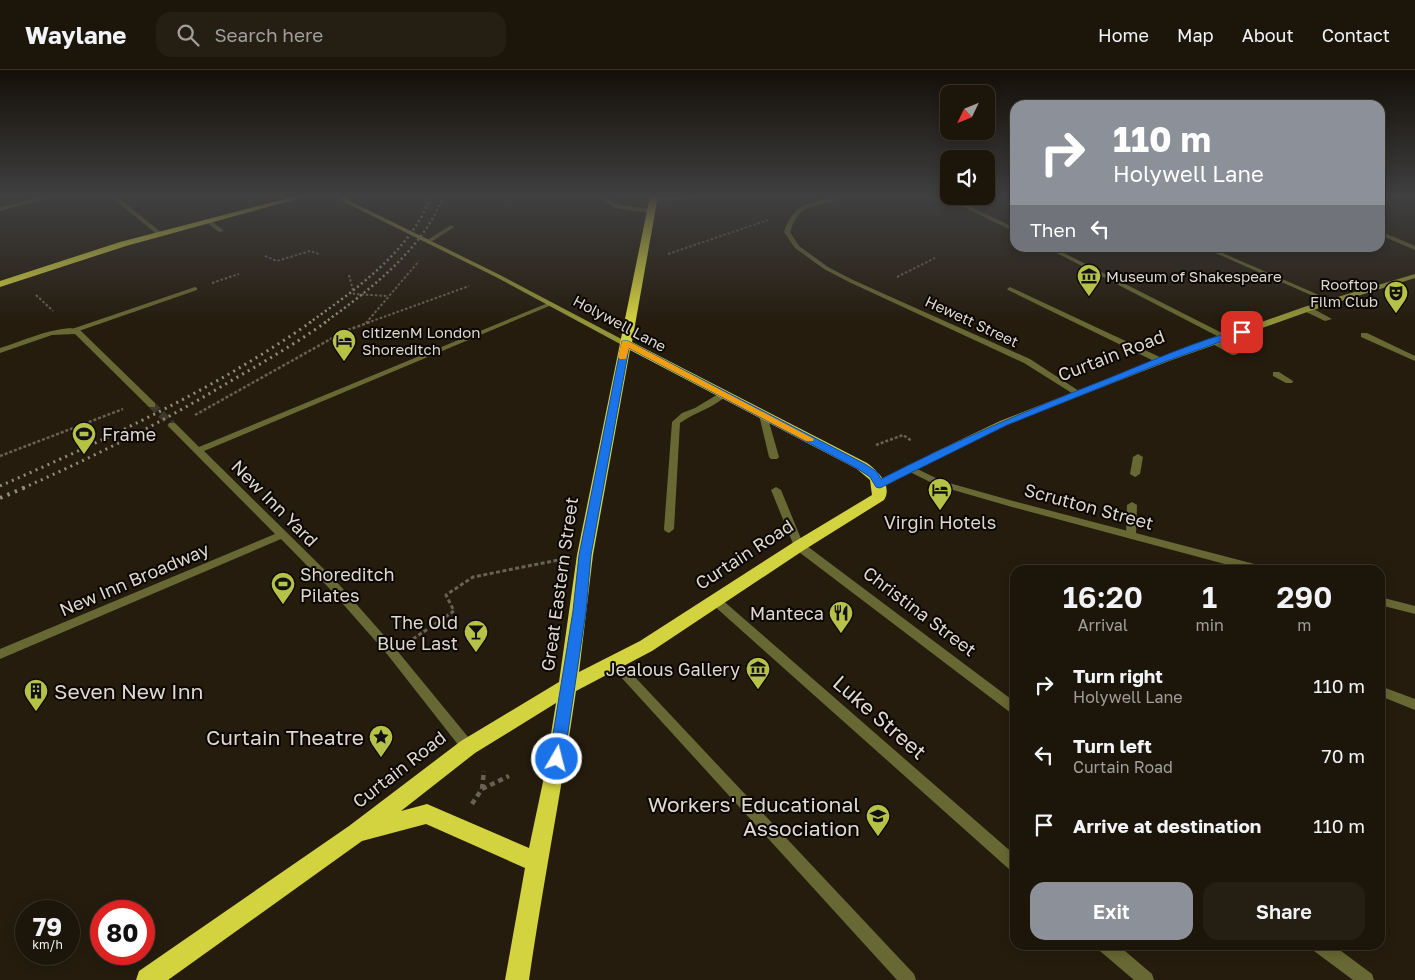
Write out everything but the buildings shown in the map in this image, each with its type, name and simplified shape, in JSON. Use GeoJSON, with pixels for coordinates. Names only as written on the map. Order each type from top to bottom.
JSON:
{"type":"FeatureCollection","features":[{"type":"Feature","properties":{"kind":"highway"},"geometry":{"type":"LineString","coordinates":[[0,284],[143,238]]}},
{"type":"Feature","properties":{"kind":"highway","name":"Great Eastern Street"},"geometry":{"type":"LineString","coordinates":[[516,980],[554,777],[579,611],[585,555],[645,238]]}},
{"type":"Feature","properties":{"kind":"highway","name":"Holywell Lane"},"geometry":{"type":"LineString","coordinates":[[625,343],[862,466],[873,475],[880,485]]}},
{"type":"Feature","properties":{"kind":"highway","name":"Curtain Road"},"geometry":{"type":"LineString","coordinates":[[148,980],[356,833],[468,746],[568,686],[646,646],[716,602],[799,546],[880,497],[880,485]]}},
{"type":"Feature","properties":{"kind":"highway"},"geometry":{"type":"LineString","coordinates":[[356,833],[427,814],[538,863]]}},
{"type":"Feature","properties":{"kind":"street","name":"Holywell Lane"},"geometry":{"type":"LineString","coordinates":[[424,238],[625,343]]}},
{"type":"Feature","properties":{"kind":"street"},"geometry":{"type":"LineString","coordinates":[[429,241],[433,238]]}},
{"type":"Feature","properties":{"kind":"street","name":"Hewett Street"},"geometry":{"type":"LineString","coordinates":[[791,238],[797,247],[826,268],[1027,361],[1078,394]]}},
{"type":"Feature","properties":{"kind":"street"},"geometry":{"type":"LineString","coordinates":[[1393,238],[1415,248]]}},
{"type":"Feature","properties":{"kind":"street"},"geometry":{"type":"LineString","coordinates":[[1058,252],[1226,337]]}},
{"type":"Feature","properties":{"kind":"street"},"geometry":{"type":"LineString","coordinates":[[1216,252],[1331,302]]}},
{"type":"Feature","properties":{"kind":"street","name":"Curtain Road"},"geometry":{"type":"LineString","coordinates":[[880,485],[909,468],[1003,423],[1161,360],[1307,309],[1415,276]]}},
{"type":"Feature","properties":{"kind":"street"},"geometry":{"type":"LineString","coordinates":[[0,351],[63,330],[73,330],[195,289]]}},
{"type":"Feature","properties":{"kind":"street"},"geometry":{"type":"LineString","coordinates":[[1010,289],[1161,360]]}},
{"type":"Feature","properties":{"kind":"street"},"geometry":{"type":"LineString","coordinates":[[198,450],[550,304]]}},
{"type":"Feature","properties":{"kind":"street"},"geometry":{"type":"LineString","coordinates":[[1307,309],[1328,319]]}},
{"type":"Feature","properties":{"kind":"street"},"geometry":{"type":"LineString","coordinates":[[73,330],[152,405]]}},
{"type":"Feature","properties":{"kind":"street"},"geometry":{"type":"LineString","coordinates":[[1364,335],[1415,358]]}},
{"type":"Feature","properties":{"kind":"street"},"geometry":{"type":"LineString","coordinates":[[1214,342],[1235,353]]}},
{"type":"Feature","properties":{"kind":"street"},"geometry":{"type":"LineString","coordinates":[[1276,374],[1289,381]]}},
{"type":"Feature","properties":{"kind":"street"},"geometry":{"type":"LineString","coordinates":[[669,529],[676,422],[685,415],[698,410],[723,395]]}},
{"type":"Feature","properties":{"kind":"street"},"geometry":{"type":"LineString","coordinates":[[763,415],[774,457]]}},
{"type":"Feature","properties":{"kind":"street","name":"New Inn Yard"},"geometry":{"type":"LineString","coordinates":[[172,426],[332,584],[391,651],[468,746]]}},
{"type":"Feature","properties":{"kind":"street"},"geometry":{"type":"LineString","coordinates":[[1135,474],[1138,457]]}},
{"type":"Feature","properties":{"kind":"street","name":"Scrutton Street"},"geometry":{"type":"LineString","coordinates":[[909,468],[944,484],[1243,565]]}},
{"type":"Feature","properties":{"kind":"street"},"geometry":{"type":"LineString","coordinates":[[776,490],[799,546]]}},
{"type":"Feature","properties":{"kind":"street"},"geometry":{"type":"LineString","coordinates":[[1131,535],[1132,505]]}},
{"type":"Feature","properties":{"kind":"street","name":"New Inn Broadway"},"geometry":{"type":"LineString","coordinates":[[0,654],[282,535]]}},
{"type":"Feature","properties":{"kind":"street","name":"Christina Street"},"geometry":{"type":"LineString","coordinates":[[799,546],[1010,705]]}},
{"type":"Feature","properties":{"kind":"street","name":"Luke Street"},"geometry":{"type":"LineString","coordinates":[[716,602],[1010,861]]}},
{"type":"Feature","properties":{"kind":"street"},"geometry":{"type":"LineString","coordinates":[[1385,602],[1415,610]]}},
{"type":"Feature","properties":{"kind":"street"},"geometry":{"type":"LineString","coordinates":[[614,662],[908,980]]}},
{"type":"Feature","properties":{"kind":"street"},"geometry":{"type":"LineString","coordinates":[[1385,693],[1415,705]]}},
{"type":"Feature","properties":{"kind":"street"},"geometry":{"type":"LineString","coordinates":[[1112,950],[1146,980]]}},
{"type":"Feature","properties":{"kind":"street"},"geometry":{"type":"LineString","coordinates":[[1327,950],[1366,980]]}},
{"type":"Feature","properties":{"kind":"path"},"geometry":{"type":"LineString","coordinates":[[641,263],[714,238]]}},
{"type":"Feature","properties":{"kind":"path"},"geometry":{"type":"LineString","coordinates":[[265,256],[276,261],[310,251],[319,254]]}},
{"type":"Feature","properties":{"kind":"path"},"geometry":{"type":"LineString","coordinates":[[872,290],[934,258]]}},
{"type":"Feature","properties":{"kind":"path"},"geometry":{"type":"LineString","coordinates":[[366,323],[420,259]]}},
{"type":"Feature","properties":{"kind":"path"},"geometry":{"type":"LineString","coordinates":[[195,289],[239,274]]}},
{"type":"Feature","properties":{"kind":"path"},"geometry":{"type":"LineString","coordinates":[[349,275],[354,294],[388,296]]}},
{"type":"Feature","properties":{"kind":"path"},"geometry":{"type":"LineString","coordinates":[[172,426],[235,394],[345,331],[469,286]]}},
{"type":"Feature","properties":{"kind":"path"},"geometry":{"type":"LineString","coordinates":[[0,456],[108,414]]}},
{"type":"Feature","properties":{"kind":"path"},"geometry":{"type":"LineString","coordinates":[[878,445],[903,435],[912,441]]}},
{"type":"Feature","properties":{"kind":"path"},"geometry":{"type":"LineString","coordinates":[[391,651],[454,611],[446,595],[474,577],[585,555]]}},
{"type":"Feature","properties":{"kind":"path"},"geometry":{"type":"LineString","coordinates":[[469,808],[482,789],[485,767]]}},
{"type":"Feature","properties":{"kind":"path"},"geometry":{"type":"LineString","coordinates":[[482,789],[509,776]]}},
{"type":"Feature","properties":{"kind":"tunnel"},"geometry":{"type":"LineString","coordinates":[[152,405],[172,425]]}},
{"type":"Feature","properties":{"kind":"railway"},"geometry":{"type":"LineString","coordinates":[[309,323],[363,283],[396,252],[407,238]]}},
{"type":"Feature","properties":{"kind":"railway"},"geometry":{"type":"LineString","coordinates":[[324,323],[376,283],[409,251],[419,238]]}},
{"type":"Feature","properties":{"kind":"railway"},"geometry":{"type":"LineString","coordinates":[[0,486],[160,412],[237,369],[311,322]]}},
{"type":"Feature","properties":{"kind":"railway"},"geometry":{"type":"LineString","coordinates":[[23,488],[76,464],[179,411],[278,353],[326,322]]}},
{"type":"Feature","properties":{"kind":"railway"},"geometry":{"type":"LineString","coordinates":[[0,498],[26,487]]}},
{"type":"Feature","properties":{"kind":"slow traffic"},"geometry":{"type":"LineString","coordinates":[[623,357],[625,343],[654,360],[809,439]]}},
{"type":"Feature","properties":{"kind":"place","name":"Museum of Shakespeare"},"geometry":{"type":"Point","coordinates":[1089,297]}},
{"type":"Feature","properties":{"kind":"place","name":"Rooftop Film Club"},"geometry":{"type":"Point","coordinates":[1396,314]}},
{"type":"Feature","properties":{"kind":"place","name":"citizenM London Shoreditch"},"geometry":{"type":"Point","coordinates":[344,362]}},
{"type":"Feature","properties":{"kind":"place","name":"Frame"},"geometry":{"type":"Point","coordinates":[84,455]}},
{"type":"Feature","properties":{"kind":"place","name":"Virgin Hotels"},"geometry":{"type":"Point","coordinates":[940,511]}},
{"type":"Feature","properties":{"kind":"place","name":"Shoreditch Pilates"},"geometry":{"type":"Point","coordinates":[283,605]}},
{"type":"Feature","properties":{"kind":"place","name":"Manteca"},"geometry":{"type":"Point","coordinates":[841,634]}},
{"type":"Feature","properties":{"kind":"place","name":"The Old Blue Last"},"geometry":{"type":"Point","coordinates":[476,653]}},
{"type":"Feature","properties":{"kind":"place","name":"Jealous Gallery"},"geometry":{"type":"Point","coordinates":[758,690]}},
{"type":"Feature","properties":{"kind":"place","name":"Seven New Inn"},"geometry":{"type":"Point","coordinates":[36,712]}},
{"type":"Feature","properties":{"kind":"place","name":"Curtain Theatre"},"geometry":{"type":"Point","coordinates":[381,758]}},
{"type":"Feature","properties":{"kind":"place","name":"Workers' Educational Association"},"geometry":{"type":"Point","coordinates":[878,837]}},
{"type":"Feature","properties":{"kind":"route"},"geometry":{"type":"LineString","coordinates":[[557,759],[579,611],[585,555],[625,343],[654,360],[862,466],[873,475],[880,485],[909,468],[1003,423],[1161,360],[1242,332]]}}]}
